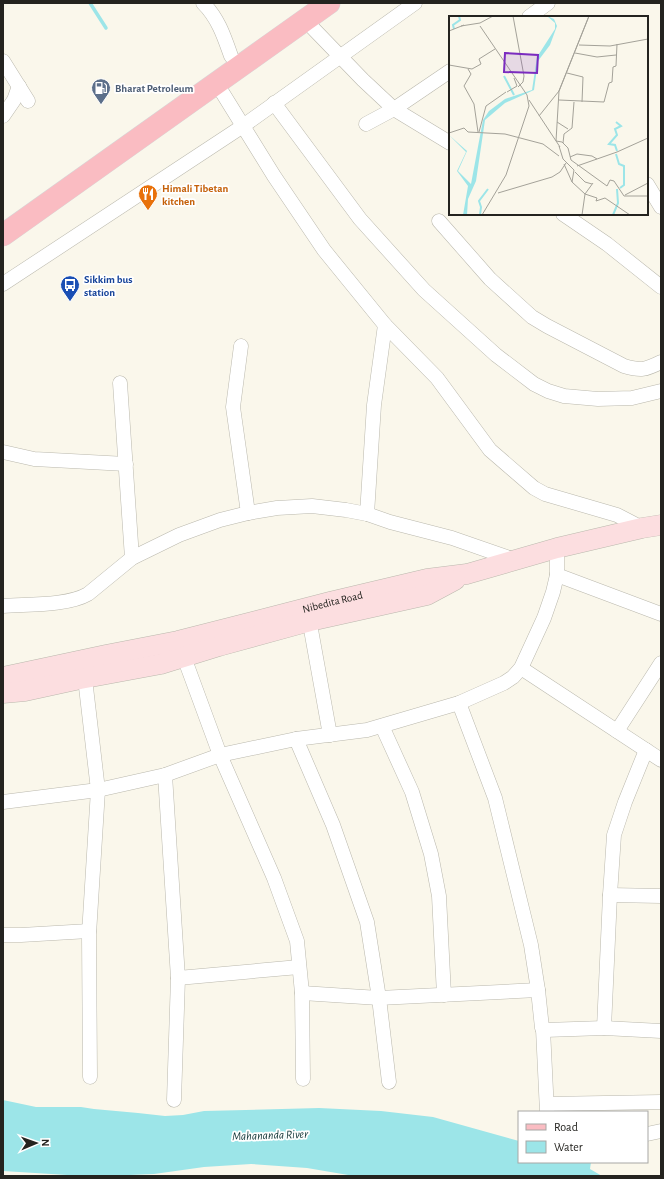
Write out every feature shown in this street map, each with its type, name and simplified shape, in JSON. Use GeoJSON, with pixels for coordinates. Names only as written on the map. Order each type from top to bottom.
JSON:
{"type":"FeatureCollection","features":[{"type":"Feature","properties":{"kind":"main road"},"geometry":{"type":"LineString","coordinates":[[3,219],[235,62],[305,12],[329,3]]}},
{"type":"Feature","properties":{"kind":"main road"},"geometry":{"type":"LineString","coordinates":[[3,234],[217,84],[235,62]]}},
{"type":"Feature","properties":{"kind":"street"},"geometry":{"type":"LineString","coordinates":[[203,3],[218,23],[235,62]]}},
{"type":"Feature","properties":{"kind":"street"},"geometry":{"type":"LineString","coordinates":[[3,284],[242,126],[415,3]]}},
{"type":"Feature","properties":{"kind":"street"},"geometry":{"type":"LineString","coordinates":[[530,16],[548,3]]}},
{"type":"Feature","properties":{"kind":"street"},"geometry":{"type":"LineString","coordinates":[[305,12],[340,56],[394,109],[449,142]]}},
{"type":"Feature","properties":{"kind":"street"},"geometry":{"type":"LineString","coordinates":[[3,61],[28,101]]}},
{"type":"Feature","properties":{"kind":"street"},"geometry":{"type":"LineString","coordinates":[[366,124],[394,109],[449,72]]}},
{"type":"Feature","properties":{"kind":"street"},"geometry":{"type":"LineString","coordinates":[[217,84],[274,176],[324,250],[385,325],[437,378],[490,450],[534,488],[545,494],[652,527]]}},
{"type":"Feature","properties":{"kind":"street"},"geometry":{"type":"LineString","coordinates":[[3,116],[14,100],[19,86]]}},
{"type":"Feature","properties":{"kind":"street"},"geometry":{"type":"LineString","coordinates":[[274,103],[360,219],[424,290],[496,356],[534,384],[548,391],[564,396],[598,400],[632,398],[661,391]]}},
{"type":"Feature","properties":{"kind":"street"},"geometry":{"type":"LineString","coordinates":[[648,186],[661,207]]}},
{"type":"Feature","properties":{"kind":"street"},"geometry":{"type":"LineString","coordinates":[[564,215],[607,244],[661,287]]}},
{"type":"Feature","properties":{"kind":"street"},"geometry":{"type":"LineString","coordinates":[[439,221],[490,279],[532,317],[624,366],[644,370],[661,362]]}},
{"type":"Feature","properties":{"kind":"street"},"geometry":{"type":"LineString","coordinates":[[367,514],[374,404],[385,325]]}},
{"type":"Feature","properties":{"kind":"street"},"geometry":{"type":"LineString","coordinates":[[241,346],[233,407],[248,513]]}},
{"type":"Feature","properties":{"kind":"street"},"geometry":{"type":"LineString","coordinates":[[120,383],[132,558]]}},
{"type":"Feature","properties":{"kind":"street"},"geometry":{"type":"LineString","coordinates":[[3,452],[34,459],[126,464]]}},
{"type":"Feature","properties":{"kind":"street"},"geometry":{"type":"LineString","coordinates":[[3,606],[62,602],[82,597],[88,594],[132,558],[179,535],[220,520],[276,508],[312,506],[367,514],[390,522],[452,538],[515,560]]}},
{"type":"Feature","properties":{"kind":"street","name":"Nibedita Road"},"geometry":{"type":"LineString","coordinates":[[3,677],[84,669],[181,649],[427,579],[467,574],[557,548],[652,527]]}},
{"type":"Feature","properties":{"kind":"street"},"geometry":{"type":"LineString","coordinates":[[3,802],[98,790],[165,775],[220,755],[296,740],[367,730],[459,703],[504,683],[513,677],[521,668],[544,618],[557,575],[557,548]]}},
{"type":"Feature","properties":{"kind":"street"},"geometry":{"type":"LineString","coordinates":[[557,575],[661,614]]}},
{"type":"Feature","properties":{"kind":"street"},"geometry":{"type":"LineString","coordinates":[[308,614],[330,735]]}},
{"type":"Feature","properties":{"kind":"street"},"geometry":{"type":"LineString","coordinates":[[181,649],[220,755],[274,878],[296,941],[302,993],[303,1080]]}},
{"type":"Feature","properties":{"kind":"street"},"geometry":{"type":"LineString","coordinates":[[617,731],[661,663]]}},
{"type":"Feature","properties":{"kind":"street"},"geometry":{"type":"LineString","coordinates":[[521,668],[661,760]]}},
{"type":"Feature","properties":{"kind":"street"},"geometry":{"type":"LineString","coordinates":[[3,693],[25,691],[84,669],[98,790],[89,931],[90,1077]]}},
{"type":"Feature","properties":{"kind":"street"},"geometry":{"type":"LineString","coordinates":[[459,703],[495,798],[531,945],[538,990],[541,1025],[543,1029],[547,1108],[661,1102]]}},
{"type":"Feature","properties":{"kind":"street"},"geometry":{"type":"LineString","coordinates":[[382,726],[412,792],[431,854],[439,896],[444,995]]}},
{"type":"Feature","properties":{"kind":"street"},"geometry":{"type":"LineString","coordinates":[[296,740],[333,825],[367,922],[379,998],[389,1082]]}},
{"type":"Feature","properties":{"kind":"street"},"geometry":{"type":"LineString","coordinates":[[604,1028],[610,895],[615,830],[646,750]]}},
{"type":"Feature","properties":{"kind":"street"},"geometry":{"type":"LineString","coordinates":[[165,775],[178,978],[174,1100]]}},
{"type":"Feature","properties":{"kind":"street"},"geometry":{"type":"LineString","coordinates":[[610,895],[661,896]]}},
{"type":"Feature","properties":{"kind":"street"},"geometry":{"type":"LineString","coordinates":[[3,935],[89,931]]}},
{"type":"Feature","properties":{"kind":"street"},"geometry":{"type":"LineString","coordinates":[[178,978],[299,967]]}},
{"type":"Feature","properties":{"kind":"street"},"geometry":{"type":"LineString","coordinates":[[302,993],[379,998],[538,990]]}},
{"type":"Feature","properties":{"kind":"street"},"geometry":{"type":"LineString","coordinates":[[543,1029],[604,1028],[661,1031]]}},
{"type":"Feature","properties":{"kind":"street"},"geometry":{"type":"LineString","coordinates":[[648,1134],[661,1131]]}},
{"type":"Feature","properties":{"kind":"water","name":"Mahananda River"},"geometry":{"type":"Polygon","coordinates":[[[3,1100],[36,1107],[81,1107],[165,1116],[183,1115],[204,1111],[319,1108],[381,1111],[433,1117],[518,1141],[518,1163],[591,1163],[590,1169],[602,1176],[354,1176],[307,1168],[251,1164],[204,1167],[154,1174],[106,1176],[3,1171],[3,1100]]]}},
{"type":"Feature","properties":{"kind":"waterway"},"geometry":{"type":"LineString","coordinates":[[90,3],[106,28]]}},
{"type":"Feature","properties":{"kind":"place","name":"Bharat Petroleum"},"geometry":{"type":"Point","coordinates":[101,105]}},
{"type":"Feature","properties":{"kind":"place","name":"Himali Tibetan kitchen"},"geometry":{"type":"Point","coordinates":[148,211]}},
{"type":"Feature","properties":{"kind":"place","name":"Sikkim bus station"},"geometry":{"type":"Point","coordinates":[70,302]}}]}
